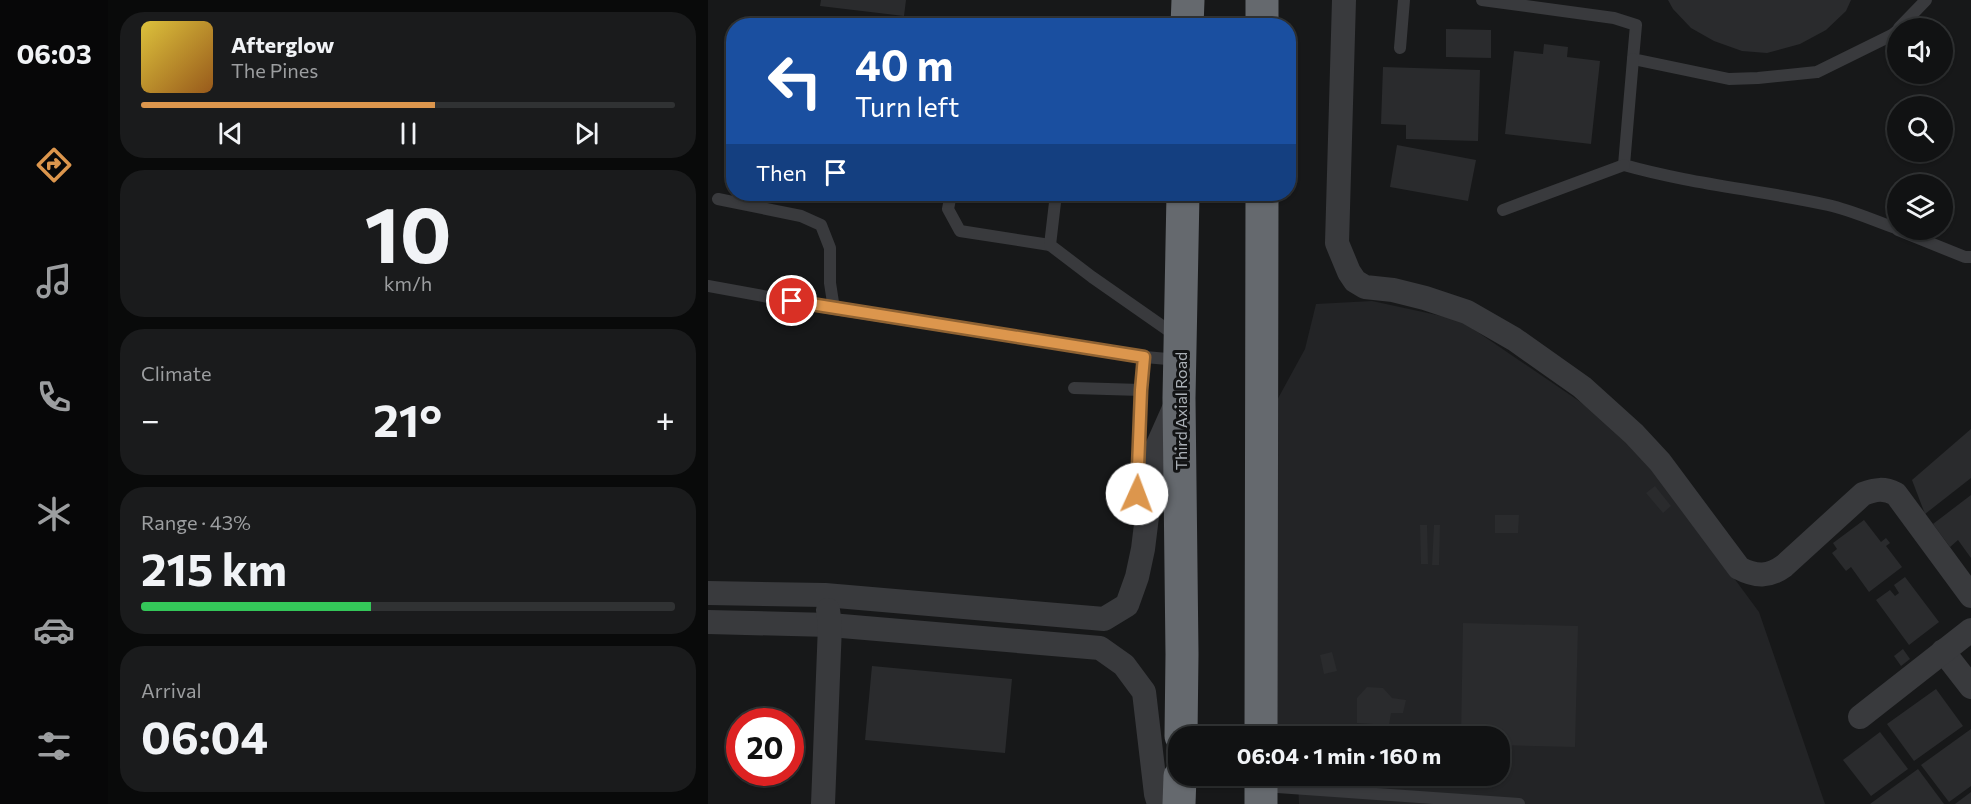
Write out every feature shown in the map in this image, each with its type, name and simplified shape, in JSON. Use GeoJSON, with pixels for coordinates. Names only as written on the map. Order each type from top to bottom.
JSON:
{"type":"FeatureCollection","features":[{"type":"Feature","properties":{"kind":"highway"},"geometry":{"type":"LineString","coordinates":[[1187,18],[1188,0]]}},
{"type":"Feature","properties":{"kind":"highway"},"geometry":{"type":"LineString","coordinates":[[1262,0],[1262,18]]}},
{"type":"Feature","properties":{"kind":"highway","name":"Third Axial Road"},"geometry":{"type":"LineString","coordinates":[[1181,726],[1179,398],[1184,201]]}},
{"type":"Feature","properties":{"kind":"highway"},"geometry":{"type":"LineString","coordinates":[[1261,726],[1262,201]]}},
{"type":"Feature","properties":{"kind":"highway"},"geometry":{"type":"LineString","coordinates":[[1179,804],[1180,786]]}},
{"type":"Feature","properties":{"kind":"street"},"geometry":{"type":"LineString","coordinates":[[1344,0],[1337,243],[1348,272],[1355,281],[1365,287],[1393,290],[1467,312],[1550,363],[1607,408],[1634,434],[1688,497],[1739,568],[1749,574],[1773,573],[1784,566],[1863,494],[1886,489],[1896,494],[1971,596]]}},
{"type":"Feature","properties":{"kind":"street"},"geometry":{"type":"LineString","coordinates":[[708,594],[825,595],[1104,619],[1127,604],[1134,586],[1143,549],[1155,451],[1179,398]]}},
{"type":"Feature","properties":{"kind":"street"},"geometry":{"type":"LineString","coordinates":[[823,804],[830,625],[825,595]]}},
{"type":"Feature","properties":{"kind":"street"},"geometry":{"type":"LineString","coordinates":[[708,622],[830,625],[1100,648],[1124,665],[1144,692],[1159,804]]}},
{"type":"Feature","properties":{"kind":"street"},"geometry":{"type":"LineString","coordinates":[[1860,717],[1971,630]]}},
{"type":"Feature","properties":{"kind":"street"},"geometry":{"type":"LineString","coordinates":[[1943,651],[1971,687]]}},
{"type":"Feature","properties":{"kind":"lane"},"geometry":{"type":"LineString","coordinates":[[1400,48],[1404,0]]}},
{"type":"Feature","properties":{"kind":"lane"},"geometry":{"type":"LineString","coordinates":[[1482,0],[1614,18],[1636,25],[1624,165]]}},
{"type":"Feature","properties":{"kind":"lane"},"geometry":{"type":"LineString","coordinates":[[1909,18],[1926,0]]}},
{"type":"Feature","properties":{"kind":"lane"},"geometry":{"type":"LineString","coordinates":[[1634,59],[1729,80],[1816,72],[1887,37]]}},
{"type":"Feature","properties":{"kind":"lane"},"geometry":{"type":"LineString","coordinates":[[1503,210],[1624,165],[1664,176],[1755,190],[1831,206],[1887,225]]}},
{"type":"Feature","properties":{"kind":"lane"},"geometry":{"type":"LineString","coordinates":[[718,199],[726,201]]}},
{"type":"Feature","properties":{"kind":"lane"},"geometry":{"type":"LineString","coordinates":[[728,201],[801,216],[821,225],[830,248],[830,283],[834,309]]}},
{"type":"Feature","properties":{"kind":"lane"},"geometry":{"type":"LineString","coordinates":[[950,201],[948,210],[960,231],[1050,245],[1180,350]]}},
{"type":"Feature","properties":{"kind":"lane"},"geometry":{"type":"LineString","coordinates":[[1050,245],[1055,201]]}},
{"type":"Feature","properties":{"kind":"lane"},"geometry":{"type":"LineString","coordinates":[[1924,240],[1965,257],[1971,257]]}},
{"type":"Feature","properties":{"kind":"lane"},"geometry":{"type":"LineString","coordinates":[[708,286],[834,309],[1144,357],[1180,350]]}},
{"type":"Feature","properties":{"kind":"lane"},"geometry":{"type":"LineString","coordinates":[[1137,494],[1144,357]]}},
{"type":"Feature","properties":{"kind":"lane"},"geometry":{"type":"LineString","coordinates":[[1074,388],[1141,390]]}},
{"type":"Feature","properties":{"kind":"lane"},"geometry":{"type":"LineString","coordinates":[[1261,789],[1519,804]]}},
{"type":"Feature","properties":{"kind":"shaded area"},"geometry":{"type":"Polygon","coordinates":[[[1372,301],[1460,320],[1598,414],[1644,456],[1759,612],[1825,804],[1299,804],[1298,786],[1510,786],[1510,726],[1273,726],[1270,413],[1305,349],[1316,304],[1372,301]]]}},
{"type":"Feature","properties":{"kind":"building"},"geometry":{"type":"Polygon","coordinates":[[[821,0],[906,0],[904,16],[820,6],[821,0]]]}},
{"type":"Feature","properties":{"kind":"building"},"geometry":{"type":"Polygon","coordinates":[[[1668,0],[1851,0],[1846,11],[1826,30],[1800,44],[1767,53],[1742,51],[1714,41],[1691,28],[1673,9],[1668,0]]]}},
{"type":"Feature","properties":{"kind":"building"},"geometry":{"type":"Polygon","coordinates":[[[1446,29],[1491,30],[1491,58],[1446,57],[1446,29]]]}},
{"type":"Feature","properties":{"kind":"building"},"geometry":{"type":"Polygon","coordinates":[[[1544,44],[1568,47],[1567,57],[1600,61],[1591,144],[1505,134],[1514,51],[1543,54],[1544,44]]]}},
{"type":"Feature","properties":{"kind":"building"},"geometry":{"type":"Polygon","coordinates":[[[1383,67],[1480,70],[1478,141],[1406,139],[1406,125],[1381,124],[1383,67]]]}},
{"type":"Feature","properties":{"kind":"building"},"geometry":{"type":"Polygon","coordinates":[[[1397,145],[1476,160],[1468,201],[1390,187],[1397,145]]]}},
{"type":"Feature","properties":{"kind":"building"},"geometry":{"type":"Polygon","coordinates":[[[1971,429],[1971,478],[1925,514],[1912,480],[1971,429]]]}},
{"type":"Feature","properties":{"kind":"building"},"geometry":{"type":"Polygon","coordinates":[[[1655,486],[1671,506],[1663,513],[1646,493],[1655,486]]]}},
{"type":"Feature","properties":{"kind":"building"},"geometry":{"type":"Polygon","coordinates":[[[1971,495],[1971,558],[1958,540],[1950,547],[1933,524],[1971,495]]]}},
{"type":"Feature","properties":{"kind":"building"},"geometry":{"type":"Polygon","coordinates":[[[1495,515],[1519,515],[1518,533],[1495,533],[1495,515]]]}},
{"type":"Feature","properties":{"kind":"building"},"geometry":{"type":"Polygon","coordinates":[[[1864,520],[1881,542],[1886,538],[1890,543],[1886,546],[1902,567],[1869,592],[1851,567],[1846,571],[1832,553],[1837,549],[1833,543],[1864,520]]]}},
{"type":"Feature","properties":{"kind":"building"},"geometry":{"type":"Polygon","coordinates":[[[1420,525],[1427,525],[1428,564],[1421,564],[1420,525]]]}},
{"type":"Feature","properties":{"kind":"building"},"geometry":{"type":"Polygon","coordinates":[[[1434,525],[1440,525],[1439,565],[1432,565],[1434,525]]]}},
{"type":"Feature","properties":{"kind":"building"},"geometry":{"type":"Polygon","coordinates":[[[1905,577],[1939,622],[1909,645],[1876,600],[1890,590],[1895,596],[1899,593],[1894,585],[1905,577]]]}},
{"type":"Feature","properties":{"kind":"building"},"geometry":{"type":"Polygon","coordinates":[[[1463,623],[1578,626],[1575,747],[1510,745],[1510,726],[1461,726],[1463,623]]]}},
{"type":"Feature","properties":{"kind":"building"},"geometry":{"type":"Polygon","coordinates":[[[1903,649],[1910,659],[1901,666],[1894,656],[1903,649]]]}},
{"type":"Feature","properties":{"kind":"building"},"geometry":{"type":"Polygon","coordinates":[[[1332,652],[1337,671],[1324,674],[1320,655],[1332,652]]]}},
{"type":"Feature","properties":{"kind":"building"},"geometry":{"type":"Polygon","coordinates":[[[872,666],[1012,679],[1005,753],[865,740],[872,666]]]}},
{"type":"Feature","properties":{"kind":"building"},"geometry":{"type":"Polygon","coordinates":[[[1367,687],[1383,688],[1392,698],[1406,700],[1403,713],[1391,713],[1389,725],[1357,723],[1357,698],[1367,687]]]}},
{"type":"Feature","properties":{"kind":"building"},"geometry":{"type":"Polygon","coordinates":[[[1936,689],[1963,726],[1914,761],[1887,724],[1936,689]]]}},
{"type":"Feature","properties":{"kind":"building"},"geometry":{"type":"Polygon","coordinates":[[[1971,729],[1971,786],[1949,802],[1921,765],[1971,729]]]}},
{"type":"Feature","properties":{"kind":"building"},"geometry":{"type":"Polygon","coordinates":[[[1880,732],[1908,769],[1871,796],[1843,760],[1880,732]]]}},
{"type":"Feature","properties":{"kind":"building"},"geometry":{"type":"Polygon","coordinates":[[[1918,769],[1944,804],[1870,804],[1918,769]]]}},
{"type":"Feature","properties":{"kind":"building"},"geometry":{"type":"Polygon","coordinates":[[[1971,792],[1971,804],[1955,804],[1971,792]]]}},
{"type":"Feature","properties":{"kind":"route"},"geometry":{"type":"LineString","coordinates":[[792,301],[1144,357],[1137,494]]}}]}
